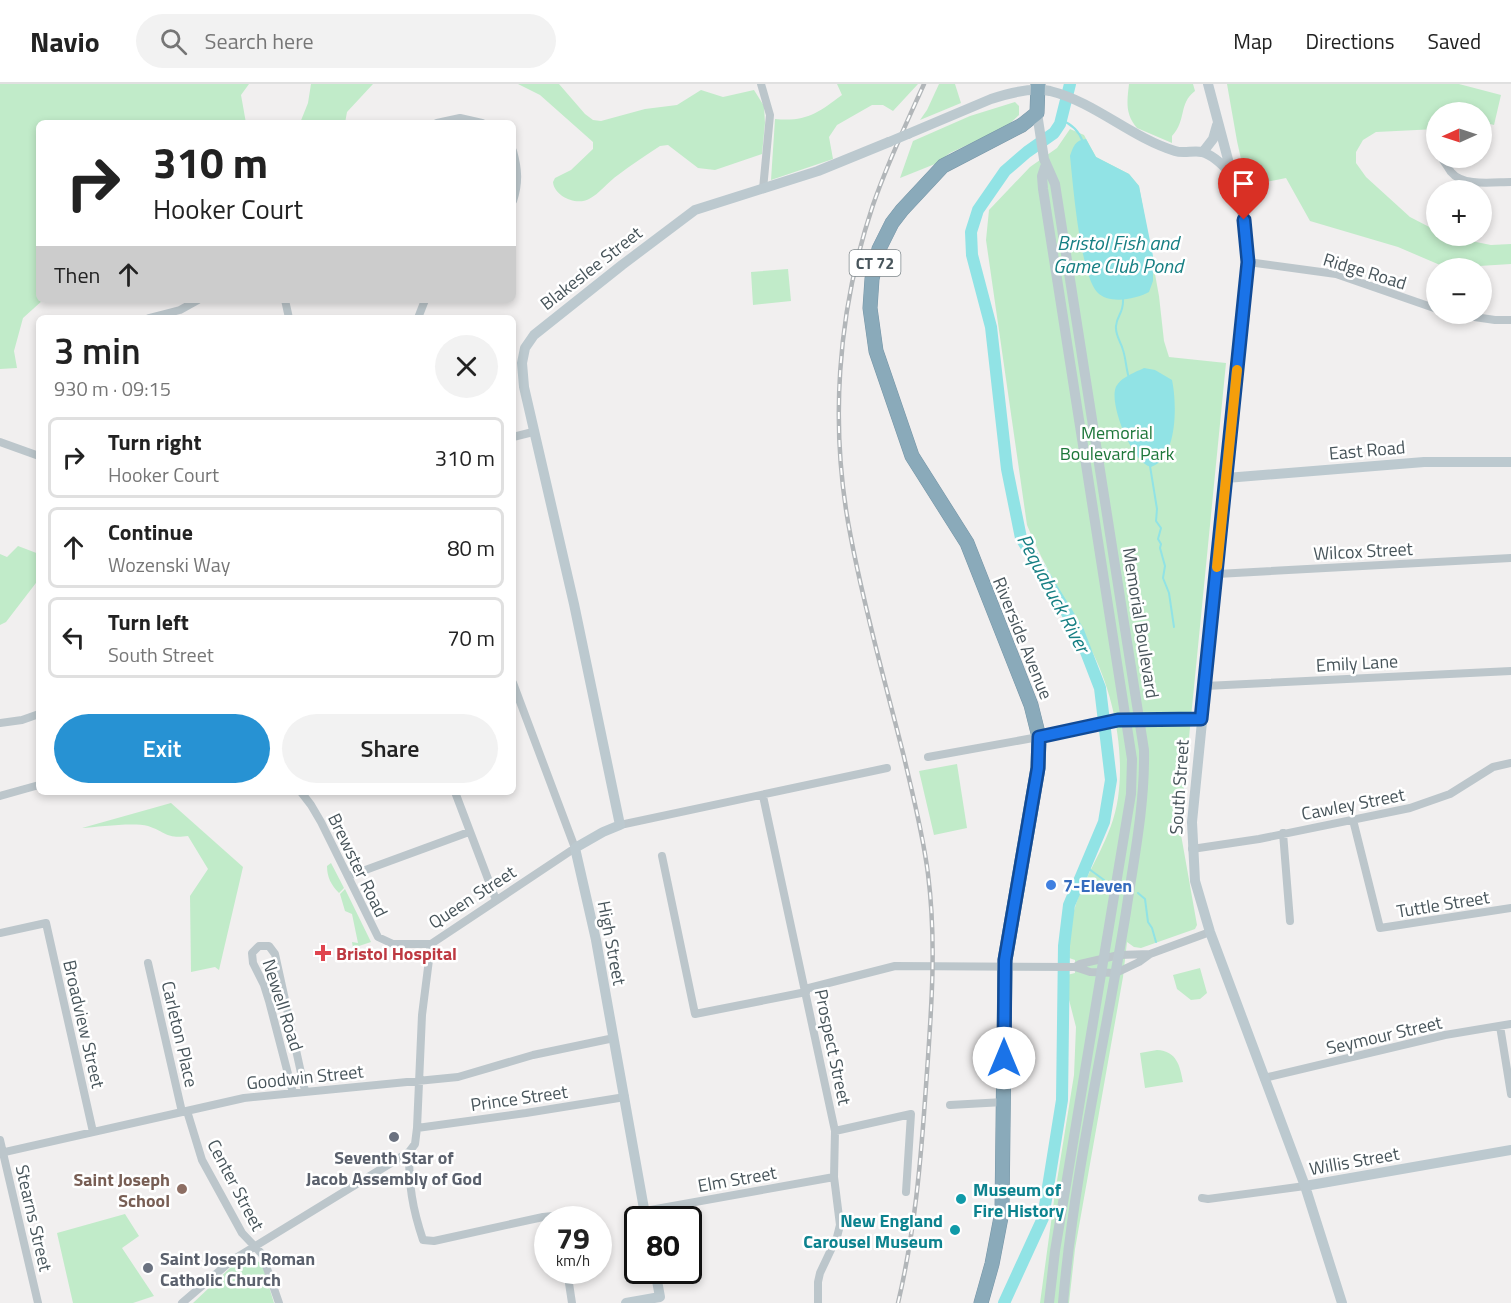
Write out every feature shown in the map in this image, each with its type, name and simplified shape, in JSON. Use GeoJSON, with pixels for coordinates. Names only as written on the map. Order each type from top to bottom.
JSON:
{"type":"FeatureCollection","features":[{"type":"Feature","properties":{"kind":"highway"},"geometry":{"type":"LineString","coordinates":[[1037,112],[1038,87]]}},
{"type":"Feature","properties":{"kind":"highway","name":"Riverside Avenue"},"geometry":{"type":"LineString","coordinates":[[981,1303],[992,1264],[1002,1212],[1005,968],[1038,768],[1039,737],[1031,705],[966,543],[912,456],[876,351],[870,308],[872,279],[879,249],[892,222],[909,202],[943,166],[1022,125],[1037,112]]}},
{"type":"Feature","properties":{"kind":"main road","name":"South Street"},"geometry":{"type":"LineString","coordinates":[[1208,84],[1244,220],[1248,262],[1192,822],[1195,881],[1210,932],[1305,1186],[1342,1303]]}},
{"type":"Feature","properties":{"kind":"main road","name":"Blakeslee Street"},"geometry":{"type":"LineString","coordinates":[[620,825],[574,604],[524,387],[522,363],[525,348],[534,335],[685,216],[707,206],[841,163],[991,99],[1038,87]]}},
{"type":"Feature","properties":{"kind":"main road"},"geometry":{"type":"LineString","coordinates":[[1038,87],[1078,101],[1150,142],[1177,152],[1203,152],[1221,164],[1232,176]]}},
{"type":"Feature","properties":{"kind":"main road","name":"Memorial Boulevard"},"geometry":{"type":"LineString","coordinates":[[1037,112],[1045,162],[1042,176],[1043,189],[1132,759],[1131,794],[1055,1251],[1049,1303]]}},
{"type":"Feature","properties":{"kind":"main road"},"geometry":{"type":"LineString","coordinates":[[1203,152],[1213,139],[1218,122]]}},
{"type":"Feature","properties":{"kind":"main road","name":"Memorial Boulevard"},"geometry":{"type":"LineString","coordinates":[[1045,162],[1055,184],[1144,750],[1144,797],[1116,973],[1076,1193],[1066,1261],[1063,1303]]}},
{"type":"Feature","properties":{"kind":"main road","name":"East Road"},"geometry":{"type":"LineString","coordinates":[[1226,478],[1424,462],[1511,462]]}},
{"type":"Feature","properties":{"kind":"main road","name":"Queen Street"},"geometry":{"type":"LineString","coordinates":[[575,848],[620,825]]}},
{"type":"Feature","properties":{"kind":"main road","name":"High Street"},"geometry":{"type":"LineString","coordinates":[[575,848],[614,1038],[644,1206]]}},
{"type":"Feature","properties":{"kind":"main road","name":"Willis Street"},"geometry":{"type":"LineString","coordinates":[[1305,1186],[1511,1150]]}},
{"type":"Feature","properties":{"kind":"main road"},"geometry":{"type":"LineString","coordinates":[[626,1303],[661,1300],[658,1284]]}},
{"type":"Feature","properties":{"kind":"street"},"geometry":{"type":"LineString","coordinates":[[761,84],[770,115],[763,189]]}},
{"type":"Feature","properties":{"kind":"street"},"geometry":{"type":"LineString","coordinates":[[451,120],[460,118],[469,120]]}},
{"type":"Feature","properties":{"kind":"street"},"geometry":{"type":"LineString","coordinates":[[516,162],[518,186],[516,192]]}},
{"type":"Feature","properties":{"kind":"street"},"geometry":{"type":"LineString","coordinates":[[1448,168],[1452,174],[1465,180],[1511,182]]}},
{"type":"Feature","properties":{"kind":"street","name":"Ridge Road"},"geometry":{"type":"LineString","coordinates":[[1248,262],[1336,274],[1426,305]]}},
{"type":"Feature","properties":{"kind":"street"},"geometry":{"type":"LineString","coordinates":[[161,315],[180,310],[193,303]]}},
{"type":"Feature","properties":{"kind":"street"},"geometry":{"type":"LineString","coordinates":[[1492,320],[1511,320]]}},
{"type":"Feature","properties":{"kind":"street"},"geometry":{"type":"LineString","coordinates":[[516,436],[533,432]]}},
{"type":"Feature","properties":{"kind":"street"},"geometry":{"type":"LineString","coordinates":[[0,442],[36,455]]}},
{"type":"Feature","properties":{"kind":"street","name":"Wilcox Street"},"geometry":{"type":"LineString","coordinates":[[1217,574],[1511,558]]}},
{"type":"Feature","properties":{"kind":"street","name":"Emily Lane"},"geometry":{"type":"LineString","coordinates":[[1205,686],[1511,670]]}},
{"type":"Feature","properties":{"kind":"street","name":"High Street"},"geometry":{"type":"LineString","coordinates":[[516,691],[575,848]]}},
{"type":"Feature","properties":{"kind":"street"},"geometry":{"type":"LineString","coordinates":[[0,723],[22,720],[36,715]]}},
{"type":"Feature","properties":{"kind":"street"},"geometry":{"type":"LineString","coordinates":[[928,757],[1114,721],[1201,719]]}},
{"type":"Feature","properties":{"kind":"street","name":"Cawley Street"},"geometry":{"type":"LineString","coordinates":[[1192,849],[1423,805],[1450,794],[1493,767],[1511,764]]}},
{"type":"Feature","properties":{"kind":"street","name":"Queen Street"},"geometry":{"type":"LineString","coordinates":[[620,825],[887,768]]}},
{"type":"Feature","properties":{"kind":"street"},"geometry":{"type":"LineString","coordinates":[[0,796],[36,786]]}},
{"type":"Feature","properties":{"kind":"street","name":"Brewster Road"},"geometry":{"type":"LineString","coordinates":[[303,795],[311,805],[375,932],[382,940],[393,944],[431,944]]}},
{"type":"Feature","properties":{"kind":"street"},"geometry":{"type":"LineString","coordinates":[[456,795],[496,900]]}},
{"type":"Feature","properties":{"kind":"street","name":"Prospect Street"},"geometry":{"type":"LineString","coordinates":[[763,796],[835,1131],[834,1177],[840,1225],[837,1237],[820,1273],[818,1303]]}},
{"type":"Feature","properties":{"kind":"street","name":"Tuttle Street"},"geometry":{"type":"LineString","coordinates":[[1353,820],[1380,928],[1511,908]]}},
{"type":"Feature","properties":{"kind":"street"},"geometry":{"type":"LineString","coordinates":[[348,876],[469,832]]}},
{"type":"Feature","properties":{"kind":"street"},"geometry":{"type":"LineString","coordinates":[[1283,833],[1290,921]]}},
{"type":"Feature","properties":{"kind":"street","name":"Queen Street"},"geometry":{"type":"LineString","coordinates":[[409,1152],[415,1144],[417,1128],[422,1015],[431,944],[575,848]]}},
{"type":"Feature","properties":{"kind":"street"},"geometry":{"type":"LineString","coordinates":[[662,856],[695,1014],[805,990],[895,966],[1075,967],[1100,973],[1116,973],[1150,954],[1210,932]]}},
{"type":"Feature","properties":{"kind":"street","name":"Broadview Street"},"geometry":{"type":"LineString","coordinates":[[0,933],[46,923],[93,1132]]}},
{"type":"Feature","properties":{"kind":"street","name":"Newell Road"},"geometry":{"type":"LineString","coordinates":[[293,1093],[267,993],[253,963],[252,953],[260,946],[269,946],[275,954],[305,1091]]}},
{"type":"Feature","properties":{"kind":"street"},"geometry":{"type":"LineString","coordinates":[[1075,967],[1119,955],[1140,952],[1150,954]]}},
{"type":"Feature","properties":{"kind":"street","name":"Carleton Place"},"geometry":{"type":"LineString","coordinates":[[148,963],[184,1111]]}},
{"type":"Feature","properties":{"kind":"street","name":"Seymour Street"},"geometry":{"type":"LineString","coordinates":[[1264,1078],[1445,1035],[1511,1024]]}},
{"type":"Feature","properties":{"kind":"street"},"geometry":{"type":"LineString","coordinates":[[1500,1026],[1511,1094]]}},
{"type":"Feature","properties":{"kind":"street","name":"Goodwin Street"},"geometry":{"type":"LineString","coordinates":[[1,1152],[244,1098],[458,1077],[533,1054],[614,1038]]}},
{"type":"Feature","properties":{"kind":"street","name":"Prince Street"},"geometry":{"type":"LineString","coordinates":[[417,1128],[625,1097]]}},
{"type":"Feature","properties":{"kind":"street"},"geometry":{"type":"LineString","coordinates":[[950,1105],[1004,1102]]}},
{"type":"Feature","properties":{"kind":"street","name":"Center Street"},"geometry":{"type":"LineString","coordinates":[[184,1111],[202,1160],[239,1228],[265,1260],[279,1303]]}},
{"type":"Feature","properties":{"kind":"street"},"geometry":{"type":"LineString","coordinates":[[835,1131],[911,1114],[906,1192]]}},
{"type":"Feature","properties":{"kind":"street","name":"Stearns Street"},"geometry":{"type":"LineString","coordinates":[[0,1140],[38,1303]]}},
{"type":"Feature","properties":{"kind":"street"},"geometry":{"type":"LineString","coordinates":[[182,1303],[225,1265],[409,1152],[413,1211],[423,1240],[434,1241],[534,1219]]}},
{"type":"Feature","properties":{"kind":"street","name":"Elm Street"},"geometry":{"type":"LineString","coordinates":[[691,1206],[834,1177]]}},
{"type":"Feature","properties":{"kind":"street","name":"Willis Street"},"geometry":{"type":"LineString","coordinates":[[1202,1198],[1305,1186]]}},
{"type":"Feature","properties":{"kind":"street"},"geometry":{"type":"LineString","coordinates":[[570,1284],[573,1303]]}},
{"type":"Feature","properties":{"kind":"green space"},"geometry":{"type":"Polygon","coordinates":[[[0,84],[249,84],[241,95],[245,120],[36,120],[36,303],[40,303],[23,318],[14,351],[17,368],[0,369],[0,84]]]}},
{"type":"Feature","properties":{"kind":"green space"},"geometry":{"type":"Polygon","coordinates":[[[311,84],[373,84],[347,112],[346,120],[301,120],[308,103],[311,84]]]}},
{"type":"Feature","properties":{"kind":"green space"},"geometry":{"type":"Polygon","coordinates":[[[518,84],[559,84],[585,114],[593,120],[601,121],[645,109],[677,105],[701,90],[723,97],[754,90],[764,106],[762,154],[715,170],[698,168],[668,145],[660,146],[623,171],[593,197],[584,201],[572,200],[557,192],[553,182],[555,178],[571,170],[593,149],[593,142],[540,95],[518,84]]]}},
{"type":"Feature","properties":{"kind":"green space"},"geometry":{"type":"Polygon","coordinates":[[[837,84],[918,84],[893,111],[883,105],[872,105],[837,125],[829,137],[833,159],[771,180],[775,119],[795,119],[811,115],[842,95],[837,84]]]}},
{"type":"Feature","properties":{"kind":"green space"},"geometry":{"type":"Polygon","coordinates":[[[939,84],[955,84],[961,103],[920,120],[927,110],[939,84]]]}},
{"type":"Feature","properties":{"kind":"green space"},"geometry":{"type":"Polygon","coordinates":[[[1129,84],[1193,84],[1195,91],[1186,101],[1180,124],[1172,136],[1172,143],[1137,128],[1133,123],[1128,108],[1129,84]]]}},
{"type":"Feature","properties":{"kind":"green space"},"geometry":{"type":"Polygon","coordinates":[[[1227,84],[1459,84],[1501,95],[1494,125],[1492,124],[1492,102],[1426,102],[1426,130],[1376,132],[1363,140],[1356,152],[1356,163],[1366,177],[1410,217],[1426,225],[1426,246],[1511,244],[1511,264],[1492,265],[1492,258],[1426,259],[1398,247],[1310,221],[1286,178],[1247,186],[1227,84]]]}},
{"type":"Feature","properties":{"kind":"green space"},"geometry":{"type":"Polygon","coordinates":[[[1015,102],[1019,106],[1019,115],[1006,127],[950,153],[935,164],[900,178],[913,141],[970,116],[1015,102]]]}},
{"type":"Feature","properties":{"kind":"green space","name":"Memorial Boulevard Park"},"geometry":{"type":"Polygon","coordinates":[[[1070,129],[1084,135],[1096,157],[1129,174],[1139,186],[1159,296],[1164,341],[1169,357],[1226,363],[1180,829],[1197,925],[1195,929],[1141,948],[1134,947],[1127,942],[1123,977],[1075,1249],[1069,1303],[1040,1303],[1074,1075],[1076,1027],[1067,992],[1067,975],[1075,973],[1075,960],[1069,958],[1071,924],[1081,890],[1111,827],[1118,798],[1120,760],[1111,701],[1098,664],[1027,525],[986,240],[989,210],[1030,167],[1057,148],[1070,129]]]}},
{"type":"Feature","properties":{"kind":"green space"},"geometry":{"type":"Polygon","coordinates":[[[788,269],[791,301],[753,305],[751,272],[788,269]]]}},
{"type":"Feature","properties":{"kind":"green space"},"geometry":{"type":"Polygon","coordinates":[[[18,546],[36,553],[36,583],[6,622],[0,625],[0,554],[7,557],[18,546]]]}},
{"type":"Feature","properties":{"kind":"green space"},"geometry":{"type":"Polygon","coordinates":[[[957,764],[967,828],[934,835],[919,771],[957,764]]]}},
{"type":"Feature","properties":{"kind":"green space"},"geometry":{"type":"Polygon","coordinates":[[[171,803],[243,867],[219,970],[215,967],[191,972],[190,896],[208,869],[188,836],[170,836],[142,825],[82,828],[171,803]]]}},
{"type":"Feature","properties":{"kind":"green space"},"geometry":{"type":"Polygon","coordinates":[[[331,863],[344,888],[339,893],[329,877],[327,866],[331,863]]]}},
{"type":"Feature","properties":{"kind":"green space"},"geometry":{"type":"Polygon","coordinates":[[[345,889],[371,942],[353,948],[352,942],[358,943],[352,914],[345,911],[340,894],[345,889]]]}},
{"type":"Feature","properties":{"kind":"green space"},"geometry":{"type":"Polygon","coordinates":[[[1200,968],[1207,993],[1200,999],[1191,1000],[1177,989],[1173,975],[1200,968]]]}},
{"type":"Feature","properties":{"kind":"green space"},"geometry":{"type":"Polygon","coordinates":[[[1157,1050],[1173,1056],[1179,1065],[1183,1082],[1145,1088],[1140,1053],[1157,1050]]]}},
{"type":"Feature","properties":{"kind":"green space"},"geometry":{"type":"Polygon","coordinates":[[[125,1214],[139,1236],[122,1248],[154,1296],[133,1303],[73,1303],[57,1233],[125,1214]]]}},
{"type":"Feature","properties":{"kind":"green space"},"geometry":{"type":"Polygon","coordinates":[[[251,1257],[262,1264],[274,1303],[193,1303],[230,1268],[251,1257]]]}},
{"type":"Feature","properties":{"kind":"water","name":"Bristol Fish and Game Club Pond"},"geometry":{"type":"Polygon","coordinates":[[[1086,139],[1096,157],[1129,174],[1139,186],[1153,256],[1153,281],[1149,292],[1137,297],[1115,300],[1102,296],[1091,282],[1086,267],[1078,227],[1070,156],[1077,142],[1086,139]]]}},
{"type":"Feature","properties":{"kind":"water"},"geometry":{"type":"Polygon","coordinates":[[[1144,368],[1155,370],[1172,380],[1175,402],[1171,442],[1160,462],[1151,467],[1144,463],[1130,445],[1116,409],[1115,398],[1115,390],[1119,382],[1144,368]]]}},
{"type":"Feature","properties":{"kind":"waterway","name":"Pequabuck River"},"geometry":{"type":"LineString","coordinates":[[1004,1303],[1043,1218],[1062,1100],[1064,946],[1069,905],[1104,822],[1111,780],[1100,688],[1078,631],[1021,538],[1007,469],[991,327],[972,255],[971,232],[978,210],[1005,171],[1054,133],[1060,124],[1070,84]]}},
{"type":"Feature","properties":{"kind":"waterway"},"geometry":{"type":"LineString","coordinates":[[1061,120],[1075,128],[1083,142]]}},
{"type":"Feature","properties":{"kind":"waterway"},"geometry":{"type":"LineString","coordinates":[[1123,298],[1116,329],[1129,378]]}},
{"type":"Feature","properties":{"kind":"waterway"},"geometry":{"type":"LineString","coordinates":[[1150,466],[1157,509],[1156,521],[1161,528],[1158,539],[1165,566],[1163,578],[1169,593],[1174,627]]}},
{"type":"Feature","properties":{"kind":"waterway"},"geometry":{"type":"LineString","coordinates":[[1085,866],[1104,880]]}},
{"type":"Feature","properties":{"kind":"waterway"},"geometry":{"type":"LineString","coordinates":[[1138,893],[1145,899],[1148,922],[1156,942]]}},
{"type":"Feature","properties":{"kind":"railway"},"geometry":{"type":"LineString","coordinates":[[898,1303],[913,1222],[922,1141],[932,980],[931,901],[918,815],[869,621],[851,538],[840,455],[839,413],[844,328],[861,246],[884,174],[924,84]]}},
{"type":"Feature","properties":{"kind":"slow traffic"},"geometry":{"type":"LineString","coordinates":[[1217,567],[1237,370]]}},
{"type":"Feature","properties":{"kind":"place","name":"7-Eleven"},"geometry":{"type":"Point","coordinates":[1051,885]}},
{"type":"Feature","properties":{"kind":"place","name":"Bristol Hospital"},"geometry":{"type":"Point","coordinates":[323,953]}},
{"type":"Feature","properties":{"kind":"place","name":"Seventh Star of Jacob Assembly of God"},"geometry":{"type":"Point","coordinates":[394,1137]}},
{"type":"Feature","properties":{"kind":"place","name":"Saint Joseph School"},"geometry":{"type":"Point","coordinates":[182,1189]}},
{"type":"Feature","properties":{"kind":"place","name":"Museum of Fire History"},"geometry":{"type":"Point","coordinates":[961,1199]}},
{"type":"Feature","properties":{"kind":"place","name":"New England Carousel Museum"},"geometry":{"type":"Point","coordinates":[955,1230]}},
{"type":"Feature","properties":{"kind":"place","name":"Saint Joseph Roman Catholic Church"},"geometry":{"type":"Point","coordinates":[148,1268]}},
{"type":"Feature","properties":{"kind":"route"},"geometry":{"type":"LineString","coordinates":[[1004,1058],[1005,960],[1038,768],[1039,737],[1118,720],[1201,719],[1248,262],[1244,220]]}}]}
